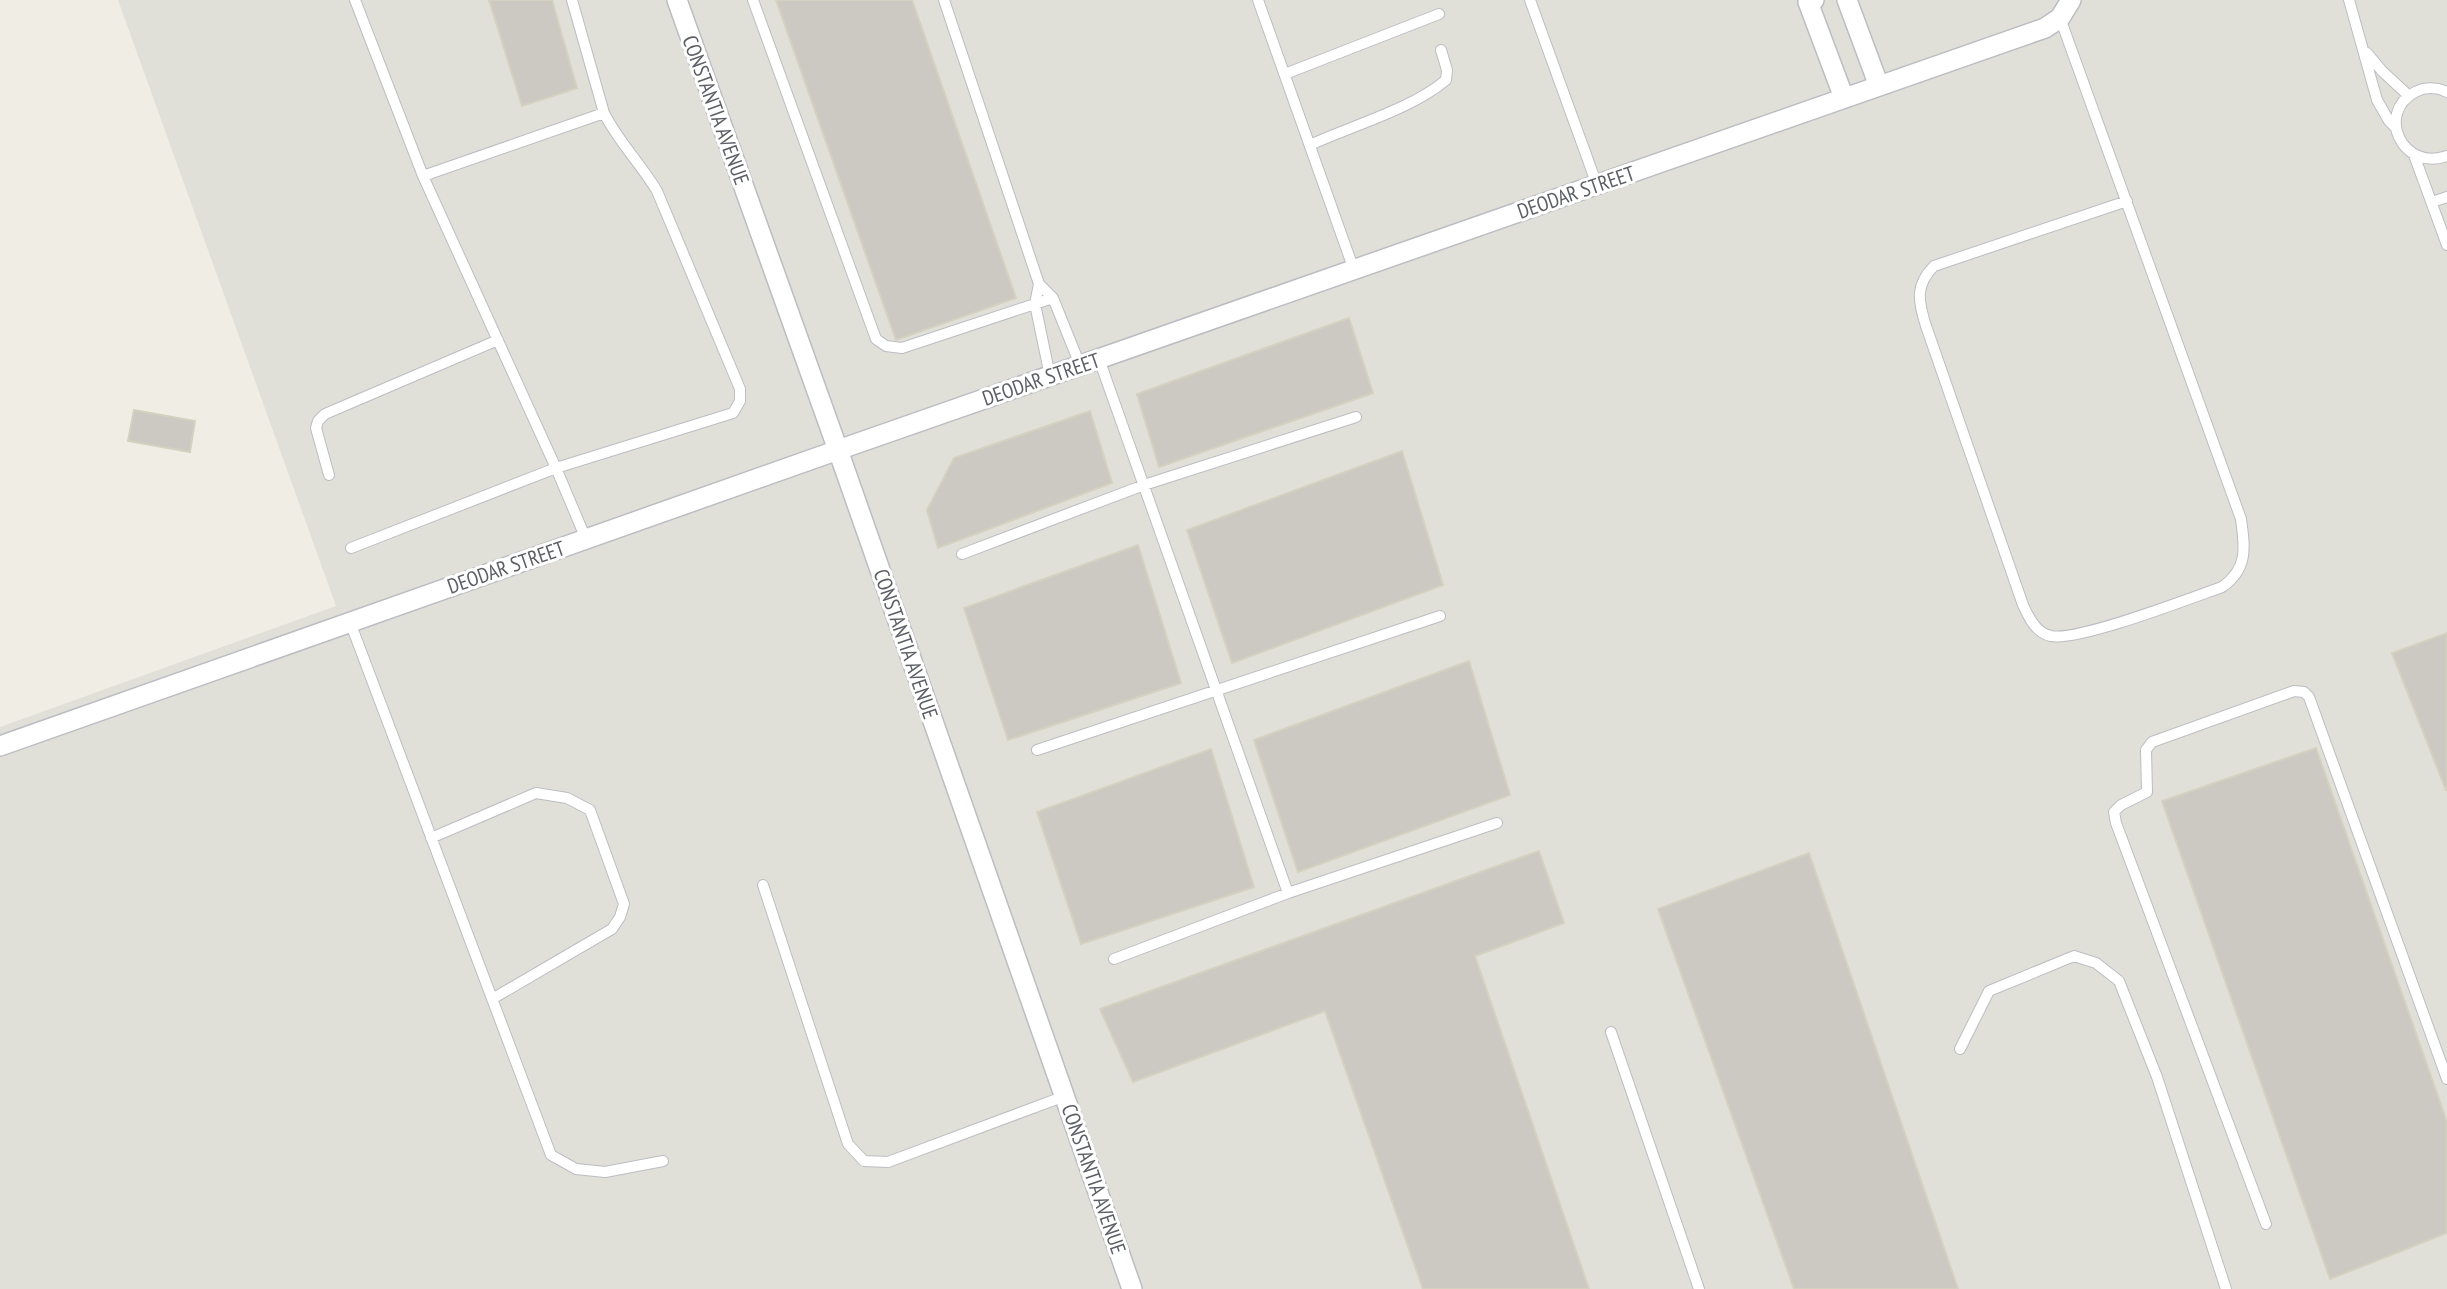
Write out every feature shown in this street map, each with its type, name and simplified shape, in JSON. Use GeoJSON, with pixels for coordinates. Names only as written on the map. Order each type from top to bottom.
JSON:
{"type":"FeatureCollection","features":[{"type":"Feature","properties":{"kind":"street","name":"CONSTANTIA AVENUE"},"geometry":{"type":"LineString","coordinates":[[677,0],[1132,1289]]}},
{"type":"Feature","properties":{"kind":"street"},"geometry":{"type":"LineString","coordinates":[[1814,0],[1808,2],[1844,98]]}},
{"type":"Feature","properties":{"kind":"street"},"geometry":{"type":"LineString","coordinates":[[1847,0],[1879,86]]}},
{"type":"Feature","properties":{"kind":"street"},"geometry":{"type":"LineString","coordinates":[[2060,18],[2071,0]]}},
{"type":"Feature","properties":{"kind":"street","name":"DEODAR STREET"},"geometry":{"type":"LineString","coordinates":[[0,746],[2045,28],[2060,18]]}},
{"type":"Feature","properties":{"kind":"lane"},"geometry":{"type":"LineString","coordinates":[[355,0],[423,176],[586,539]]}},
{"type":"Feature","properties":{"kind":"lane"},"geometry":{"type":"LineString","coordinates":[[351,548],[556,468],[733,413],[740,401],[740,389],[657,191],[642,166],[612,130],[604,113],[572,0]]}},
{"type":"Feature","properties":{"kind":"lane"},"geometry":{"type":"LineString","coordinates":[[753,0],[876,339],[886,346],[902,348],[1053,298]]}},
{"type":"Feature","properties":{"kind":"lane"},"geometry":{"type":"LineString","coordinates":[[943,0],[1039,284],[1053,298],[1090,362],[1144,485],[1288,893]]}},
{"type":"Feature","properties":{"kind":"lane"},"geometry":{"type":"LineString","coordinates":[[1258,0],[1354,270]]}},
{"type":"Feature","properties":{"kind":"lane"},"geometry":{"type":"LineString","coordinates":[[1530,0],[1597,185]]}},
{"type":"Feature","properties":{"kind":"lane"},"geometry":{"type":"LineString","coordinates":[[2349,0],[2364,50],[2370,82],[2377,100],[2396,128]]}},
{"type":"Feature","properties":{"kind":"lane"},"geometry":{"type":"LineString","coordinates":[[1285,74],[1439,14]]}},
{"type":"Feature","properties":{"kind":"lane"},"geometry":{"type":"LineString","coordinates":[[2060,18],[2127,201],[2241,519],[2244,536],[2241,568],[2233,579],[2222,587],[2080,634],[2052,636],[2037,629],[2023,605],[1926,326],[1920,286],[1925,275],[1934,266],[2127,201]]}},
{"type":"Feature","properties":{"kind":"lane"},"geometry":{"type":"LineString","coordinates":[[1310,145],[1387,113],[1435,89],[1446,80],[1447,69],[1441,50]]}},
{"type":"Feature","properties":{"kind":"lane"},"geometry":{"type":"LineString","coordinates":[[2364,50],[2409,96]]}},
{"type":"Feature","properties":{"kind":"lane"},"geometry":{"type":"LineString","coordinates":[[2447,92],[2431,88],[2419,90],[2409,96],[2399,110],[2396,128],[2405,148],[2414,155],[2426,159],[2447,156]]}},
{"type":"Feature","properties":{"kind":"lane"},"geometry":{"type":"LineString","coordinates":[[423,176],[604,113]]}},
{"type":"Feature","properties":{"kind":"lane"},"geometry":{"type":"LineString","coordinates":[[2414,155],[2447,246]]}},
{"type":"Feature","properties":{"kind":"lane"},"geometry":{"type":"LineString","coordinates":[[2432,202],[2447,197]]}},
{"type":"Feature","properties":{"kind":"lane"},"geometry":{"type":"LineString","coordinates":[[1039,284],[1035,304],[1051,376]]}},
{"type":"Feature","properties":{"kind":"lane"},"geometry":{"type":"LineString","coordinates":[[329,475],[316,428],[318,421],[325,414],[498,340]]}},
{"type":"Feature","properties":{"kind":"lane"},"geometry":{"type":"LineString","coordinates":[[962,554],[1144,485],[1356,417]]}},
{"type":"Feature","properties":{"kind":"lane"},"geometry":{"type":"LineString","coordinates":[[1037,750],[1440,616]]}},
{"type":"Feature","properties":{"kind":"lane"},"geometry":{"type":"LineString","coordinates":[[350,622],[551,1155],[576,1169],[605,1172],[663,1161]]}},
{"type":"Feature","properties":{"kind":"lane"},"geometry":{"type":"LineString","coordinates":[[2266,1224],[2116,823],[2114,812],[2121,805],[2147,792],[2146,750],[2152,742],[2294,691],[2304,692],[2309,697],[2447,1079]]}},
{"type":"Feature","properties":{"kind":"lane"},"geometry":{"type":"LineString","coordinates":[[431,838],[536,793],[567,798],[590,810],[624,904],[620,917],[612,929],[492,999]]}},
{"type":"Feature","properties":{"kind":"lane"},"geometry":{"type":"LineString","coordinates":[[1114,959],[1288,893],[1497,822]]}},
{"type":"Feature","properties":{"kind":"lane"},"geometry":{"type":"LineString","coordinates":[[763,885],[848,1144],[863,1161],[888,1163],[1065,1096]]}},
{"type":"Feature","properties":{"kind":"lane"},"geometry":{"type":"LineString","coordinates":[[1960,1049],[1989,991],[2074,956],[2096,963],[2119,981],[2157,1077],[2226,1289]]}},
{"type":"Feature","properties":{"kind":"lane"},"geometry":{"type":"LineString","coordinates":[[1611,1032],[1699,1289]]}},
{"type":"Feature","properties":{"kind":"shaded area"},"geometry":{"type":"Polygon","coordinates":[[[118,0],[2447,0],[2447,1289],[0,1289],[0,727],[336,606],[118,0]]]}},
{"type":"Feature","properties":{"kind":"building"},"geometry":{"type":"Polygon","coordinates":[[[489,0],[552,0],[577,88],[522,106],[489,0]]]}},
{"type":"Feature","properties":{"kind":"building"},"geometry":{"type":"Polygon","coordinates":[[[776,0],[912,0],[1016,298],[896,340],[776,0]]]}},
{"type":"Feature","properties":{"kind":"building"},"geometry":{"type":"Polygon","coordinates":[[[1349,318],[1373,393],[1159,467],[1137,394],[1349,318]]]}},
{"type":"Feature","properties":{"kind":"building"},"geometry":{"type":"Polygon","coordinates":[[[134,410],[195,421],[190,452],[128,441],[134,410]]]}},
{"type":"Feature","properties":{"kind":"building"},"geometry":{"type":"Polygon","coordinates":[[[1090,411],[1112,483],[938,548],[927,510],[954,458],[1090,411]]]}},
{"type":"Feature","properties":{"kind":"building"},"geometry":{"type":"Polygon","coordinates":[[[1402,451],[1443,585],[1232,663],[1187,530],[1402,451]]]}},
{"type":"Feature","properties":{"kind":"building"},"geometry":{"type":"Polygon","coordinates":[[[1138,545],[1181,683],[1008,740],[964,608],[1138,545]]]}},
{"type":"Feature","properties":{"kind":"building"},"geometry":{"type":"Polygon","coordinates":[[[2447,633],[2447,790],[2446,790],[2392,653],[2447,633]]]}},
{"type":"Feature","properties":{"kind":"building"},"geometry":{"type":"Polygon","coordinates":[[[1469,661],[1510,795],[1298,872],[1254,740],[1469,661]]]}},
{"type":"Feature","properties":{"kind":"building"},"geometry":{"type":"Polygon","coordinates":[[[2316,748],[2447,1122],[2447,1233],[2330,1279],[2162,801],[2316,748]]]}},
{"type":"Feature","properties":{"kind":"building"},"geometry":{"type":"Polygon","coordinates":[[[1211,749],[1254,887],[1081,944],[1037,812],[1211,749]]]}},
{"type":"Feature","properties":{"kind":"building"},"geometry":{"type":"Polygon","coordinates":[[[1539,851],[1564,923],[1475,956],[1589,1289],[1423,1289],[1325,1011],[1133,1082],[1100,1009],[1539,851]]]}},
{"type":"Feature","properties":{"kind":"building"},"geometry":{"type":"Polygon","coordinates":[[[1809,853],[1958,1289],[1794,1289],[1658,909],[1809,853]]]}}]}
